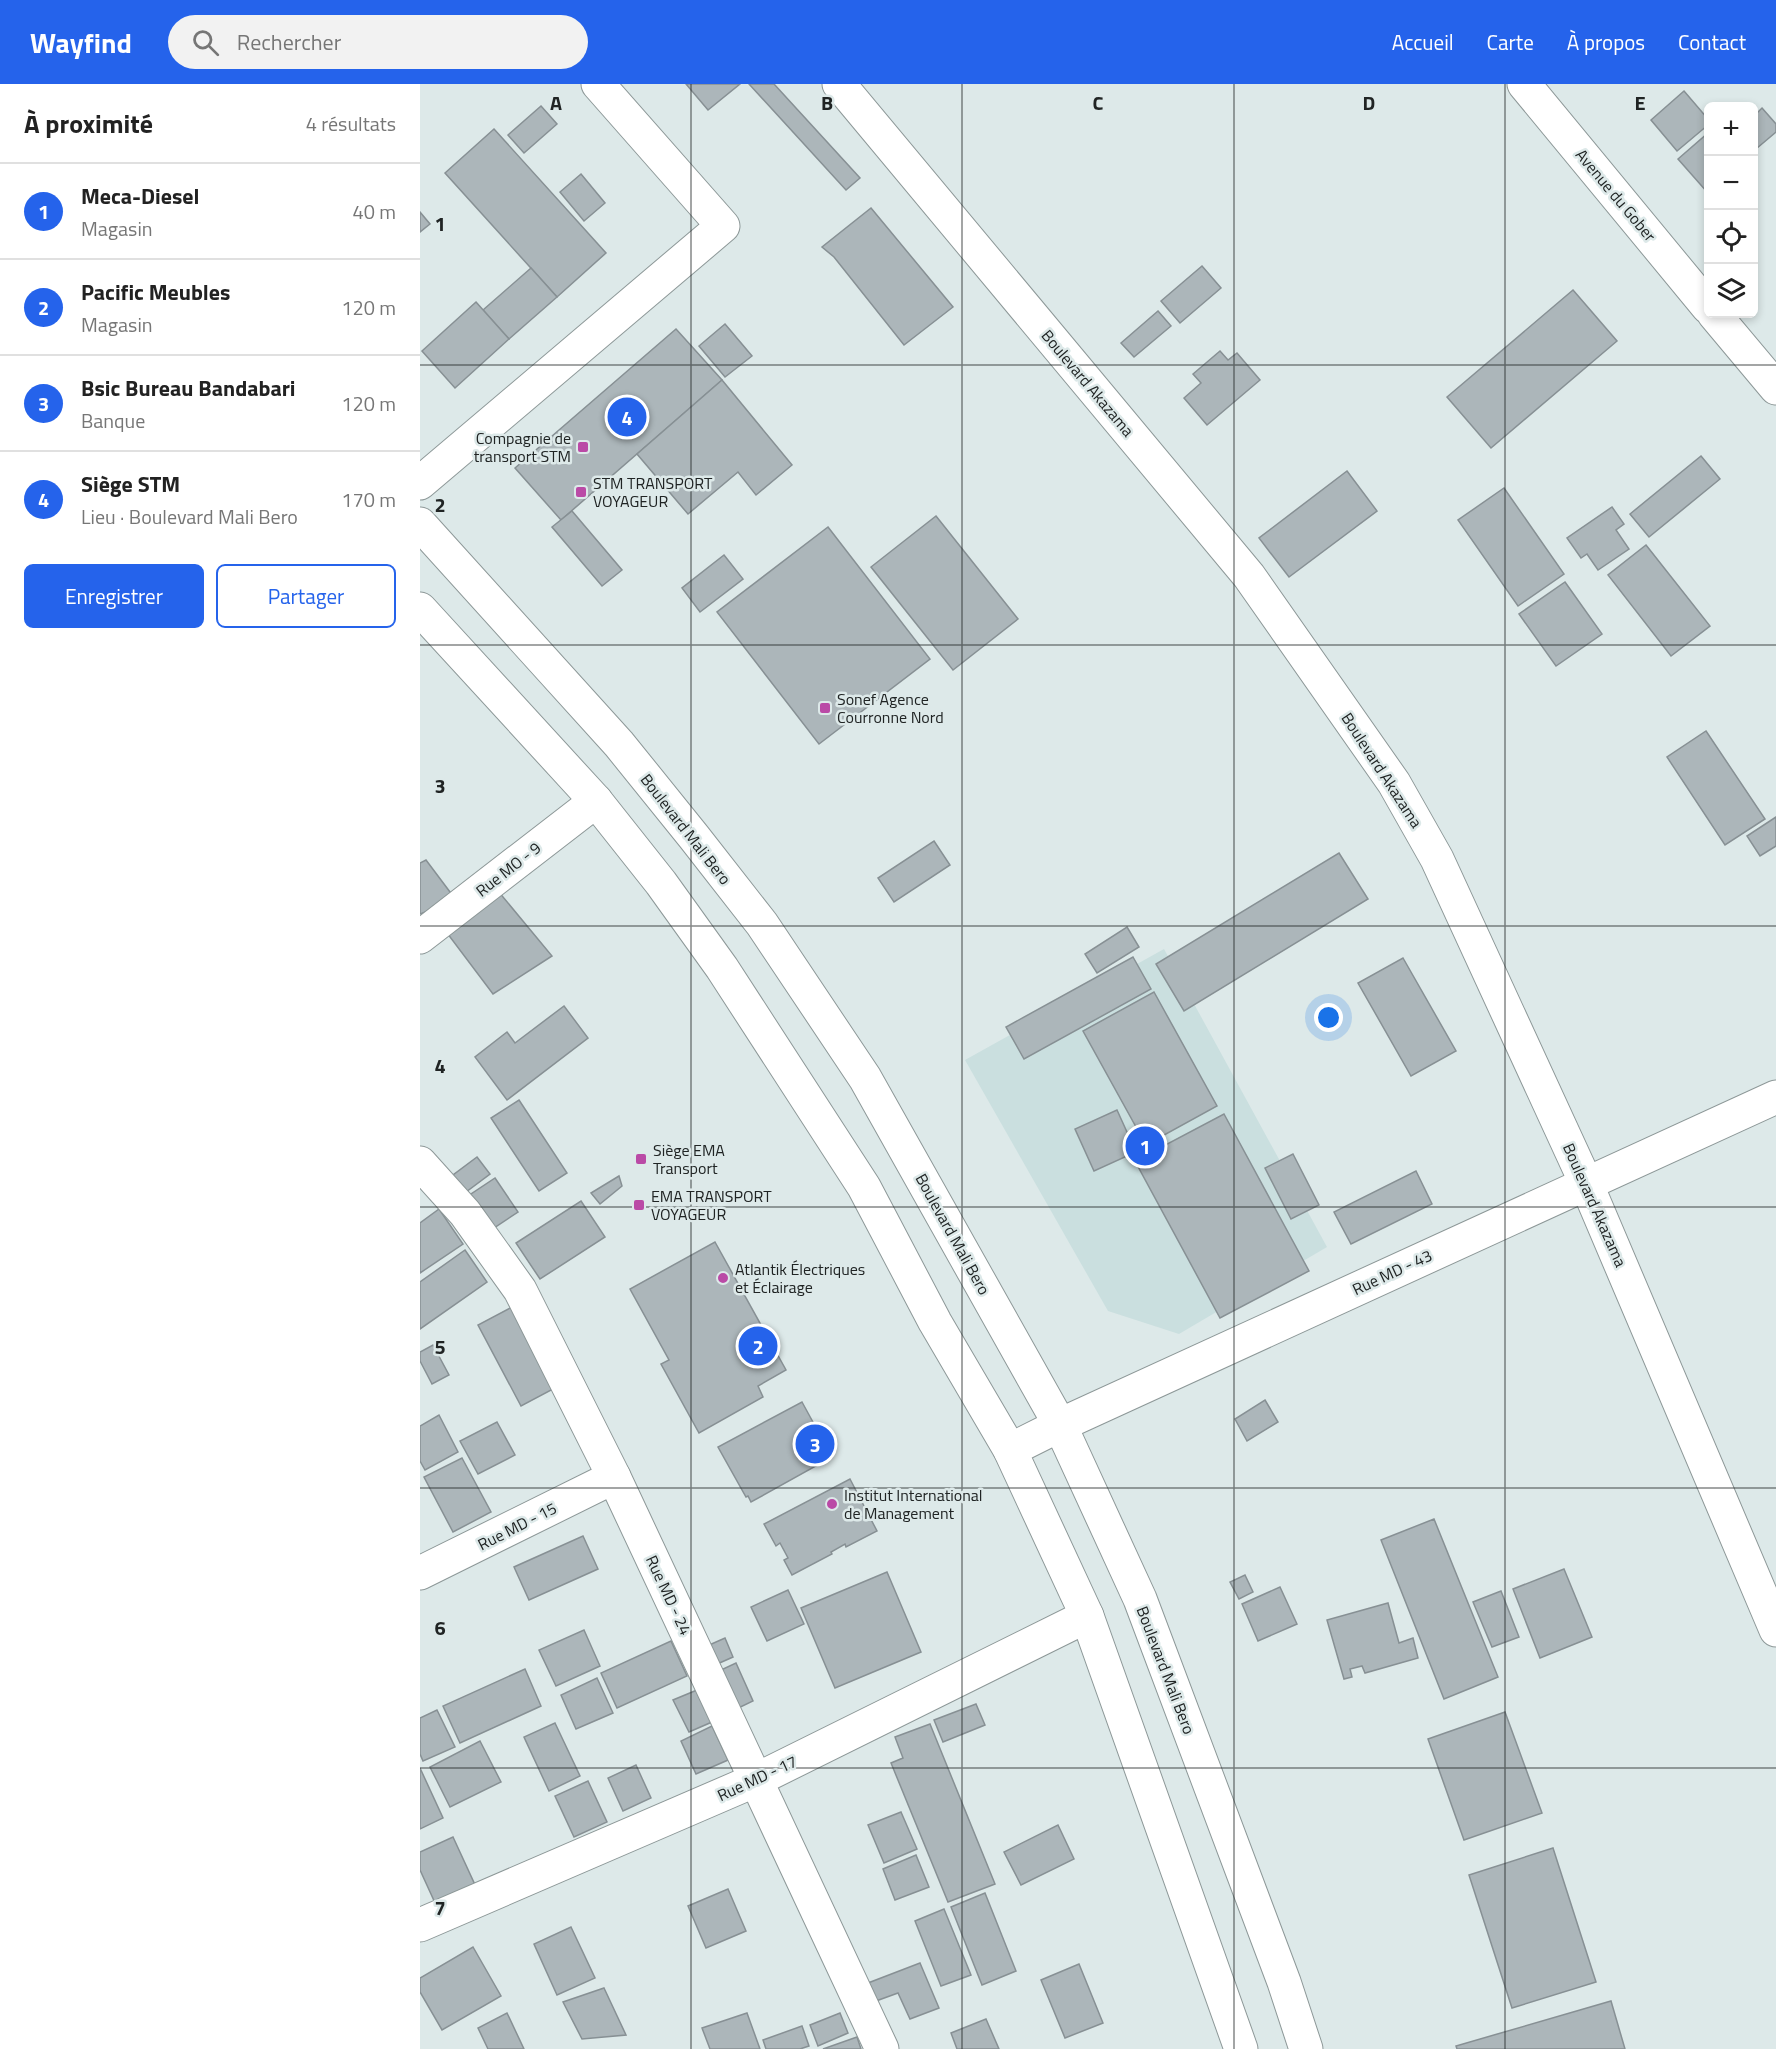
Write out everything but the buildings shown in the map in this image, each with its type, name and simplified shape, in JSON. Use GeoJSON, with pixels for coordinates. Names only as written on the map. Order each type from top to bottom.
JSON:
{"type":"FeatureCollection","features":[{"type":"Feature","properties":{"kind":"street"},"geometry":{"type":"LineString","coordinates":[[420,483],[723,226],[598,84]]}},
{"type":"Feature","properties":{"kind":"street","name":"Boulevard Akazama"},"geometry":{"type":"LineString","coordinates":[[839,84],[1249,576],[1394,783],[1437,859],[1586,1183],[1776,1629]]}},
{"type":"Feature","properties":{"kind":"street","name":"Avenue du Gober"},"geometry":{"type":"LineString","coordinates":[[1524,84],[1704,302]]}},
{"type":"Feature","properties":{"kind":"street"},"geometry":{"type":"LineString","coordinates":[[1717,318],[1776,388]]}},
{"type":"Feature","properties":{"kind":"street","name":"Boulevard Mali Bero"},"geometry":{"type":"LineString","coordinates":[[420,525],[619,744],[762,924],[866,1078],[1060,1425],[1140,1599],[1280,1971],[1306,2049]]}},
{"type":"Feature","properties":{"kind":"street"},"geometry":{"type":"LineString","coordinates":[[420,609],[596,801],[661,883],[722,968],[864,1187],[935,1322],[1010,1450],[1087,1616],[1241,2049]]}},
{"type":"Feature","properties":{"kind":"street","name":"Rue MO - 9"},"geometry":{"type":"LineString","coordinates":[[420,937],[596,801]]}},
{"type":"Feature","properties":{"kind":"street","name":"Rue MD - 43"},"geometry":{"type":"LineString","coordinates":[[1010,1450],[1776,1097]]}},
{"type":"Feature","properties":{"kind":"street","name":"Rue MD - 24"},"geometry":{"type":"LineString","coordinates":[[420,1163],[465,1213],[520,1290],[614,1477],[882,2049]]}},
{"type":"Feature","properties":{"kind":"street","name":"Rue MD - 15"},"geometry":{"type":"LineString","coordinates":[[420,1573],[614,1477]]}},
{"type":"Feature","properties":{"kind":"street","name":"Rue MD - 17"},"geometry":{"type":"LineString","coordinates":[[420,1924],[756,1780],[1087,1616]]}},
{"type":"Feature","properties":{"kind":"shaded area"},"geometry":{"type":"Polygon","coordinates":[[[1164,949],[1327,1247],[1179,1334],[1108,1311],[965,1060],[1164,949]]]}},
{"type":"Feature","properties":{"kind":"place","name":"Siège STM"},"geometry":{"type":"Point","coordinates":[627,417]}},
{"type":"Feature","properties":{"kind":"place","name":"Compagnie de transport STM"},"geometry":{"type":"Point","coordinates":[583,447]}},
{"type":"Feature","properties":{"kind":"place","name":"STM TRANSPORT VOYAGEUR"},"geometry":{"type":"Point","coordinates":[581,492]}},
{"type":"Feature","properties":{"kind":"place","name":"Sonef Agence Courronne Nord"},"geometry":{"type":"Point","coordinates":[825,708]}},
{"type":"Feature","properties":{"kind":"place","name":"Meca-Diesel"},"geometry":{"type":"Point","coordinates":[1145,1146]}},
{"type":"Feature","properties":{"kind":"place","name":"Siège EMA Transport"},"geometry":{"type":"Point","coordinates":[641,1159]}},
{"type":"Feature","properties":{"kind":"place","name":"EMA TRANSPORT VOYAGEUR"},"geometry":{"type":"Point","coordinates":[639,1205]}},
{"type":"Feature","properties":{"kind":"place","name":"Atlantik Électriques et Éclairage"},"geometry":{"type":"Point","coordinates":[723,1278]}},
{"type":"Feature","properties":{"kind":"place","name":"Pacific Meubles"},"geometry":{"type":"Point","coordinates":[758,1346]}},
{"type":"Feature","properties":{"kind":"place","name":"Bsic Bureau Bandabari"},"geometry":{"type":"Point","coordinates":[815,1444]}},
{"type":"Feature","properties":{"kind":"place","name":"Institut International de Management"},"geometry":{"type":"Point","coordinates":[832,1504]}}]}
